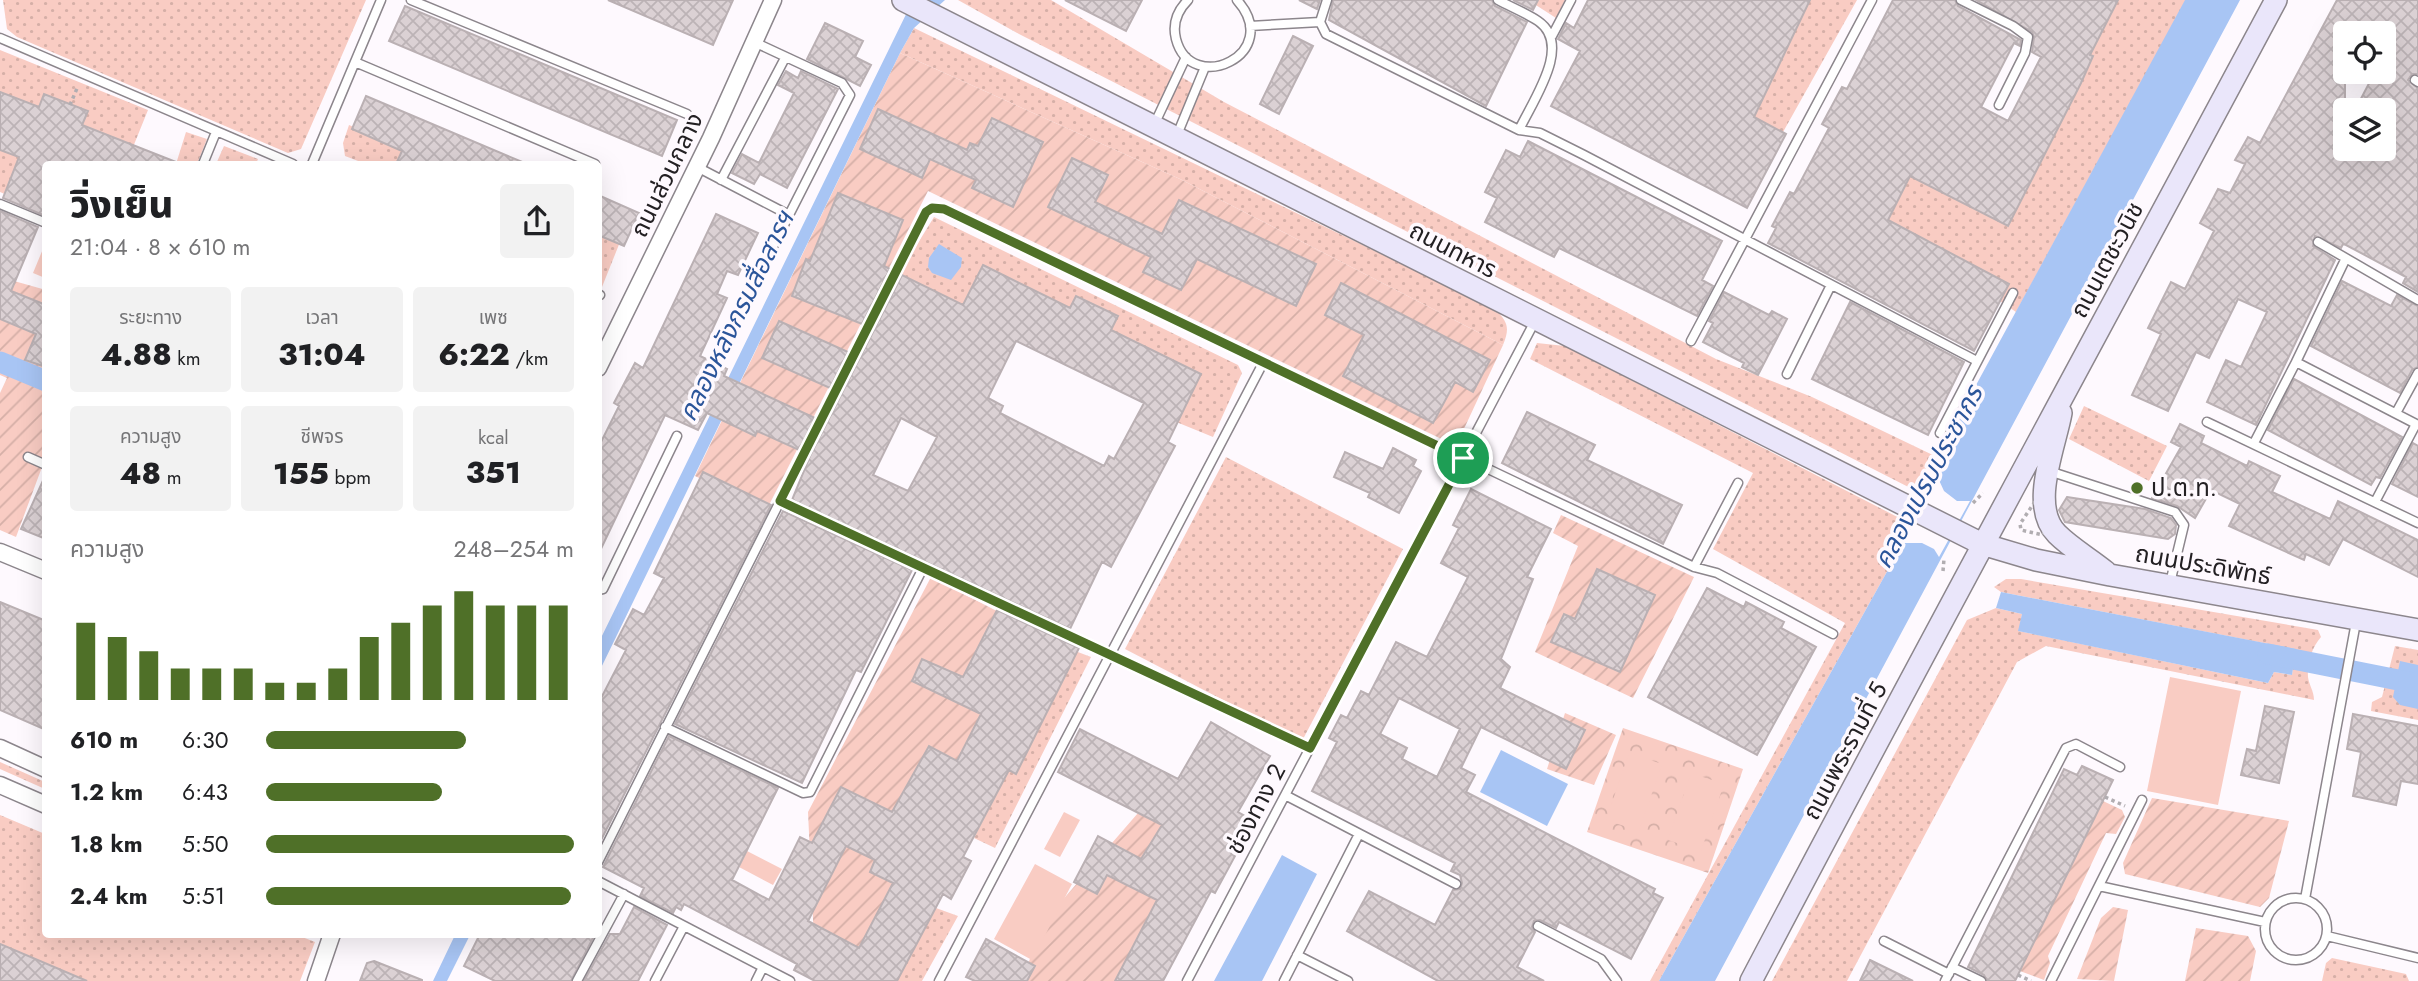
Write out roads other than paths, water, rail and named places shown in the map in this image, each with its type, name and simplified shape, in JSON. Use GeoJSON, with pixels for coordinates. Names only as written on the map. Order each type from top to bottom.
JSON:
{"type":"FeatureCollection","features":[{"type":"Feature","properties":{"kind":"main road","name":"ถนนทหาร"},"geometry":{"type":"LineString","coordinates":[[903,0],[928,15],[1982,544]]}},
{"type":"Feature","properties":{"kind":"main road","name":"ถนนเตชะวนิช"},"geometry":{"type":"LineString","coordinates":[[1982,544],[2276,0]]}},
{"type":"Feature","properties":{"kind":"main road"},"geometry":{"type":"LineString","coordinates":[[2065,393],[2049,471],[2044,512],[2056,533],[2110,575]]}},
{"type":"Feature","properties":{"kind":"main road","name":"ถนนประดิพัทธ์"},"geometry":{"type":"LineString","coordinates":[[1982,544],[2036,560],[2110,575],[2418,630]]}},
{"type":"Feature","properties":{"kind":"main road","name":"ถนนพระรามที่ 5"},"geometry":{"type":"LineString","coordinates":[[1751,981],[1914,678],[1982,544]]}},
{"type":"Feature","properties":{"kind":"street","name":"ถนนส่วนกลาง"},"geometry":{"type":"LineString","coordinates":[[602,360],[697,167],[773,0]]}},
{"type":"Feature","properties":{"kind":"street"},"geometry":{"type":"LineString","coordinates":[[0,552],[42,569]]}},
{"type":"Feature","properties":{"kind":"street"},"geometry":{"type":"LineString","coordinates":[[0,748],[42,767]]}},
{"type":"Feature","properties":{"kind":"street"},"geometry":{"type":"LineString","coordinates":[[0,785],[42,803]]}},
{"type":"Feature","properties":{"kind":"street"},"geometry":{"type":"LineString","coordinates":[[316,981],[331,938]]}},
{"type":"Feature","properties":{"kind":"lane"},"geometry":{"type":"LineString","coordinates":[[313,161],[381,0]]}},
{"type":"Feature","properties":{"kind":"lane"},"geometry":{"type":"LineString","coordinates":[[411,0],[687,114]]}},
{"type":"Feature","properties":{"kind":"lane"},"geometry":{"type":"LineString","coordinates":[[1188,0],[1181,4],[1174,32],[1177,44],[1186,57],[1205,67],[1224,65],[1240,56],[1247,46],[1250,26],[1245,10],[1237,0]]}},
{"type":"Feature","properties":{"kind":"lane"},"geometry":{"type":"LineString","coordinates":[[1327,0],[1320,22],[1326,34],[1519,130],[1540,133],[1977,361]]}},
{"type":"Feature","properties":{"kind":"lane"},"geometry":{"type":"LineString","coordinates":[[1498,0],[1539,22],[1552,36]]}},
{"type":"Feature","properties":{"kind":"lane"},"geometry":{"type":"LineString","coordinates":[[1519,130],[1554,55],[1552,36],[1571,0]]}},
{"type":"Feature","properties":{"kind":"lane"},"geometry":{"type":"LineString","coordinates":[[1691,341],[1872,0]]}},
{"type":"Feature","properties":{"kind":"lane"},"geometry":{"type":"LineString","coordinates":[[1961,0],[2013,26],[2028,37],[2025,53],[1999,105]]}},
{"type":"Feature","properties":{"kind":"lane"},"geometry":{"type":"LineString","coordinates":[[1250,26],[1320,22]]}},
{"type":"Feature","properties":{"kind":"lane"},"geometry":{"type":"LineString","coordinates":[[0,38],[286,161]]}},
{"type":"Feature","properties":{"kind":"lane"},"geometry":{"type":"LineString","coordinates":[[718,355],[850,95],[842,83],[754,42]]}},
{"type":"Feature","properties":{"kind":"lane"},"geometry":{"type":"LineString","coordinates":[[1152,127],[1186,57]]}},
{"type":"Feature","properties":{"kind":"lane"},"geometry":{"type":"LineString","coordinates":[[721,180],[785,58]]}},
{"type":"Feature","properties":{"kind":"lane"},"geometry":{"type":"LineString","coordinates":[[355,62],[587,161]]}},
{"type":"Feature","properties":{"kind":"lane"},"geometry":{"type":"LineString","coordinates":[[1176,139],[1205,67]]}},
{"type":"Feature","properties":{"kind":"lane"},"geometry":{"type":"LineString","coordinates":[[204,161],[216,132]]}},
{"type":"Feature","properties":{"kind":"lane"},"geometry":{"type":"LineString","coordinates":[[697,167],[789,215]]}},
{"type":"Feature","properties":{"kind":"lane"},"geometry":{"type":"LineString","coordinates":[[0,204],[42,221]]}},
{"type":"Feature","properties":{"kind":"lane"},"geometry":{"type":"LineString","coordinates":[[602,854],[926,212],[932,208],[944,209],[1694,567],[1717,573],[1833,634]]}},
{"type":"Feature","properties":{"kind":"lane"},"geometry":{"type":"LineString","coordinates":[[2318,242],[2418,300]]}},
{"type":"Feature","properties":{"kind":"lane"},"geometry":{"type":"LineString","coordinates":[[2254,443],[2345,260]]}},
{"type":"Feature","properties":{"kind":"lane"},"geometry":{"type":"LineString","coordinates":[[1787,374],[1831,285]]}},
{"type":"Feature","properties":{"kind":"lane"},"geometry":{"type":"LineString","coordinates":[[1940,433],[2013,293]]}},
{"type":"Feature","properties":{"kind":"lane","name":"ช่องทาง 2"},"geometry":{"type":"LineString","coordinates":[[1187,981],[1535,321]]}},
{"type":"Feature","properties":{"kind":"lane"},"geometry":{"type":"LineString","coordinates":[[2296,362],[2417,424],[2375,502]]}},
{"type":"Feature","properties":{"kind":"lane"},"geometry":{"type":"LineString","coordinates":[[939,981],[1263,363]]}},
{"type":"Feature","properties":{"kind":"lane"},"geometry":{"type":"LineString","coordinates":[[2396,414],[2418,373]]}},
{"type":"Feature","properties":{"kind":"lane"},"geometry":{"type":"LineString","coordinates":[[2207,422],[2418,523]]}},
{"type":"Feature","properties":{"kind":"lane"},"geometry":{"type":"LineString","coordinates":[[602,589],[677,436]]}},
{"type":"Feature","properties":{"kind":"lane"},"geometry":{"type":"LineString","coordinates":[[28,457],[42,463]]}},
{"type":"Feature","properties":{"kind":"lane"},"geometry":{"type":"LineString","coordinates":[[2049,471],[2175,512],[2182,518],[2184,525],[2169,586]]}},
{"type":"Feature","properties":{"kind":"lane"},"geometry":{"type":"LineString","coordinates":[[1694,567],[1738,483]]}},
{"type":"Feature","properties":{"kind":"lane"},"geometry":{"type":"LineString","coordinates":[[780,501],[1310,748]]}},
{"type":"Feature","properties":{"kind":"lane"},"geometry":{"type":"LineString","coordinates":[[665,727],[803,793],[810,792],[923,568]]}},
{"type":"Feature","properties":{"kind":"lane"},"geometry":{"type":"LineString","coordinates":[[2305,899],[2357,619]]}},
{"type":"Feature","properties":{"kind":"lane"},"geometry":{"type":"LineString","coordinates":[[1949,974],[2066,748],[2076,744],[2120,767]]}},
{"type":"Feature","properties":{"kind":"lane"},"geometry":{"type":"LineString","coordinates":[[1285,796],[1456,884]]}},
{"type":"Feature","properties":{"kind":"lane"},"geometry":{"type":"LineString","coordinates":[[2051,981],[2142,800]]}},
{"type":"Feature","properties":{"kind":"lane"},"geometry":{"type":"LineString","coordinates":[[1284,981],[1359,834]]}},
{"type":"Feature","properties":{"kind":"lane"},"geometry":{"type":"LineString","coordinates":[[602,883],[790,981]]}},
{"type":"Feature","properties":{"kind":"lane"},"geometry":{"type":"LineString","coordinates":[[2099,886],[2265,922]]}},
{"type":"Feature","properties":{"kind":"lane"},"geometry":{"type":"LineString","coordinates":[[602,936],[624,894]]}},
{"type":"Feature","properties":{"kind":"lane"},"geometry":{"type":"LineString","coordinates":[[2305,899],[2322,911],[2327,920],[2327,936],[2321,950],[2313,956],[2292,960],[2282,957],[2271,947],[2265,933],[2265,922],[2276,905],[2285,900],[2305,899]]}},
{"type":"Feature","properties":{"kind":"lane"},"geometry":{"type":"LineString","coordinates":[[655,981],[684,926]]}},
{"type":"Feature","properties":{"kind":"lane"},"geometry":{"type":"LineString","coordinates":[[1538,926],[1601,959],[1617,981]]}},
{"type":"Feature","properties":{"kind":"lane"},"geometry":{"type":"LineString","coordinates":[[2327,936],[2418,958]]}},
{"type":"Feature","properties":{"kind":"lane"},"geometry":{"type":"LineString","coordinates":[[578,981],[601,938]]}},
{"type":"Feature","properties":{"kind":"lane"},"geometry":{"type":"LineString","coordinates":[[1884,941],[1949,974],[1981,981]]}},
{"type":"Feature","properties":{"kind":"lane"},"geometry":{"type":"LineString","coordinates":[[1297,955],[1348,981]]}},
{"type":"Feature","properties":{"kind":"lane"},"geometry":{"type":"LineString","coordinates":[[756,981],[763,967]]}},
{"type":"Feature","properties":{"kind":"water"},"geometry":{"type":"Polygon","coordinates":[[[913,0],[945,0],[914,28],[900,53],[602,666],[602,636],[913,0]]]}},
{"type":"Feature","properties":{"kind":"water"},"geometry":{"type":"Polygon","coordinates":[[[2185,0],[2240,0],[1715,981],[1659,981],[1913,525],[1938,478],[1937,457],[2185,0]]]}},
{"type":"Feature","properties":{"kind":"water"},"geometry":{"type":"Polygon","coordinates":[[[939,244],[962,258],[961,267],[951,280],[932,273],[928,267],[929,258],[939,244]]]}},
{"type":"Feature","properties":{"kind":"water"},"geometry":{"type":"Polygon","coordinates":[[[2001,592],[2296,649],[2292,675],[2274,672],[2268,683],[2018,631],[2022,614],[1996,608],[2001,592]]]}},
{"type":"Feature","properties":{"kind":"water"},"geometry":{"type":"Polygon","coordinates":[[[2400,661],[2418,665],[2418,709],[2400,705],[2393,697],[2400,661]]]}},
{"type":"Feature","properties":{"kind":"water"},"geometry":{"type":"Polygon","coordinates":[[[1501,750],[1568,784],[1547,826],[1480,792],[1501,750]]]}},
{"type":"Feature","properties":{"kind":"water"},"geometry":{"type":"Polygon","coordinates":[[[1282,855],[1317,874],[1262,981],[1214,981],[1282,855]]]}},
{"type":"Feature","properties":{"kind":"water"},"geometry":{"type":"Polygon","coordinates":[[[454,938],[468,938],[447,981],[433,981],[454,938]]]}},
{"type":"Feature","properties":{"kind":"waterway"},"geometry":{"type":"LineString","coordinates":[[0,362],[42,379]]}},
{"type":"Feature","properties":{"kind":"waterway"},"geometry":{"type":"LineString","coordinates":[[2268,654],[2418,684]]}},
{"type":"Feature","properties":{"kind":"place","name":"ป.ต.ท."},"geometry":{"type":"Point","coordinates":[2137,488]}},
{"type":"Feature","properties":{"kind":"water label","name":"คลองหลังกรมสื่อสารฯ"},"geometry":{"type":"Point","coordinates":[736,316]}},
{"type":"Feature","properties":{"kind":"water label","name":"คลองเปรมประชากร"},"geometry":{"type":"Point","coordinates":[1928,477]}}]}
